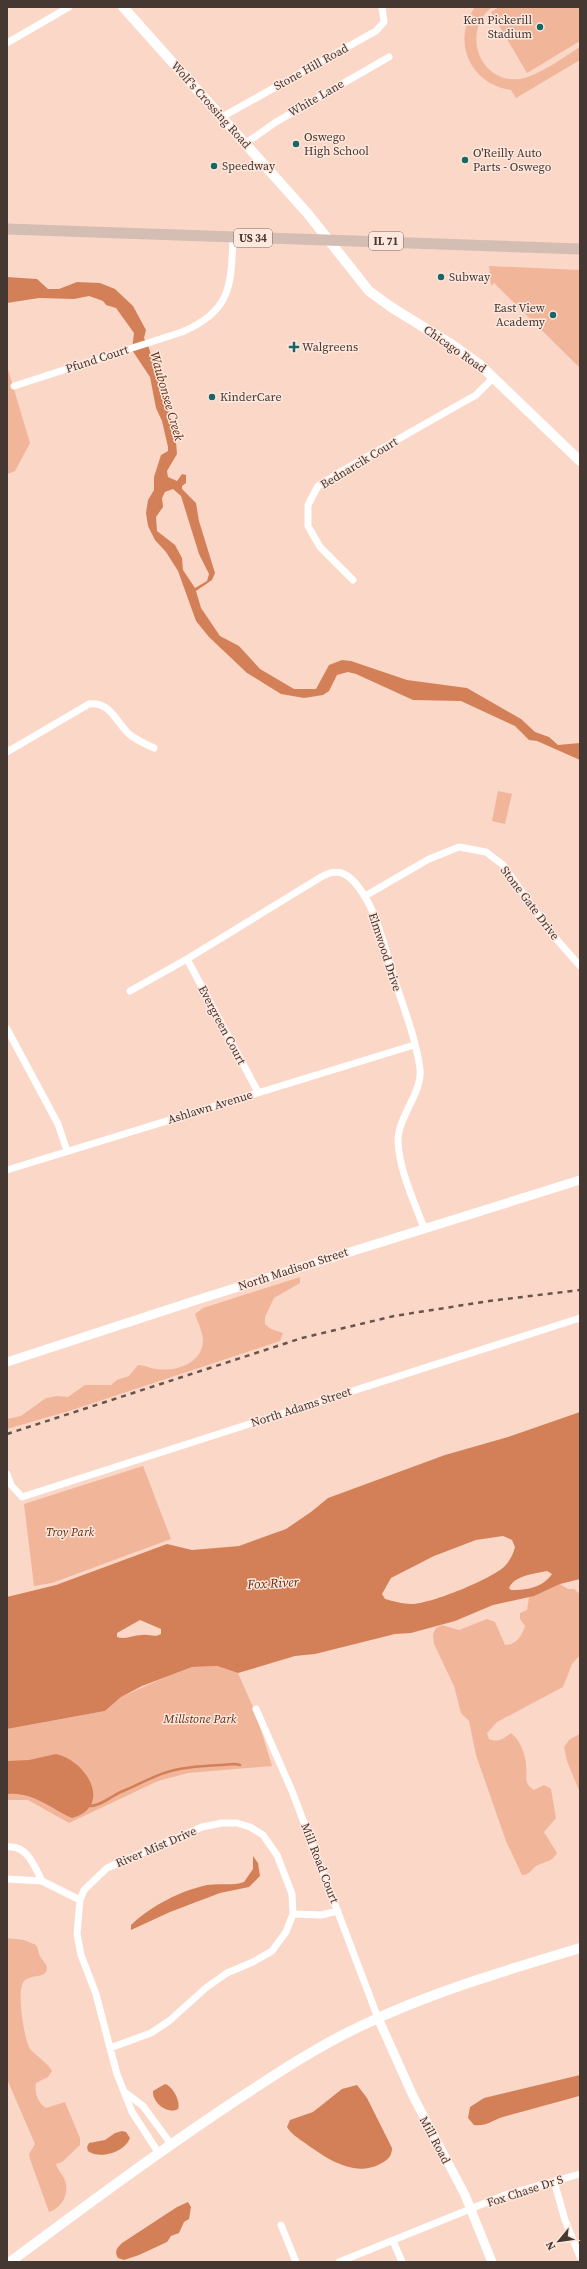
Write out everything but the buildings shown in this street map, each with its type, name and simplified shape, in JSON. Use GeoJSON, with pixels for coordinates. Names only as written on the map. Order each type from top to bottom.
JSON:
{"type":"FeatureCollection","features":[{"type":"Feature","properties":{"kind":"main road","name":"Wolf's Crossing Road"},"geometry":{"type":"LineString","coordinates":[[123,7],[246,143],[330,240]]}},
{"type":"Feature","properties":{"kind":"main road","name":"US 34"},"geometry":{"type":"LineString","coordinates":[[7,229],[330,240]]}},
{"type":"Feature","properties":{"kind":"main road","name":"IL 71"},"geometry":{"type":"LineString","coordinates":[[330,240],[580,249]]}},
{"type":"Feature","properties":{"kind":"main road","name":"Chicago Road"},"geometry":{"type":"LineString","coordinates":[[330,240],[369,291],[386,304],[451,344],[494,377],[580,461]]}},
{"type":"Feature","properties":{"kind":"main road"},"geometry":{"type":"LineString","coordinates":[[10,2262],[158,2152],[275,2076],[342,2035],[378,2018],[511,1969],[580,1948]]}},
{"type":"Feature","properties":{"kind":"street"},"geometry":{"type":"LineString","coordinates":[[7,43],[69,7]]}},
{"type":"Feature","properties":{"kind":"street","name":"Stone Hill Road"},"geometry":{"type":"LineString","coordinates":[[222,117],[376,31],[384,22],[382,7]]}},
{"type":"Feature","properties":{"kind":"street","name":"White Lane"},"geometry":{"type":"LineString","coordinates":[[246,143],[276,122],[389,56]]}},
{"type":"Feature","properties":{"kind":"street","name":"Pfund Court"},"geometry":{"type":"LineString","coordinates":[[14,386],[193,327],[216,310],[227,296],[233,237]]}},
{"type":"Feature","properties":{"kind":"street","name":"Bednarcik Court"},"geometry":{"type":"LineString","coordinates":[[352,580],[320,548],[308,526],[308,505],[318,486],[476,395],[494,377]]}},
{"type":"Feature","properties":{"kind":"street"},"geometry":{"type":"LineString","coordinates":[[7,752],[88,704],[100,705],[106,708],[113,713],[130,735],[154,748]]}},
{"type":"Feature","properties":{"kind":"street","name":"Stone Gate Drive"},"geometry":{"type":"LineString","coordinates":[[365,896],[429,859],[459,847],[486,852],[503,865],[551,933],[580,966]]}},
{"type":"Feature","properties":{"kind":"street","name":"Elmwood Drive"},"geometry":{"type":"LineString","coordinates":[[130,991],[187,959],[328,873],[343,873],[351,879],[365,896],[375,917],[414,1044],[420,1070],[419,1080],[401,1126],[398,1140],[400,1159],[424,1228]]}},
{"type":"Feature","properties":{"kind":"street","name":"Evergreen Court"},"geometry":{"type":"LineString","coordinates":[[187,959],[258,1092]]}},
{"type":"Feature","properties":{"kind":"street"},"geometry":{"type":"LineString","coordinates":[[7,1029],[58,1124],[67,1151]]}},
{"type":"Feature","properties":{"kind":"street","name":"Ashlawn Avenue"},"geometry":{"type":"LineString","coordinates":[[7,1170],[414,1044]]}},
{"type":"Feature","properties":{"kind":"street","name":"North Madison Street"},"geometry":{"type":"LineString","coordinates":[[7,1362],[424,1228],[580,1180]]}},
{"type":"Feature","properties":{"kind":"street","name":"North Adams Street"},"geometry":{"type":"LineString","coordinates":[[7,1474],[11,1485],[22,1497],[580,1318]]}},
{"type":"Feature","properties":{"kind":"street","name":"Mill Road Court"},"geometry":{"type":"LineString","coordinates":[[256,1709],[292,1791],[378,2018]]}},
{"type":"Feature","properties":{"kind":"street","name":"River Mist Drive"},"geometry":{"type":"LineString","coordinates":[[110,2048],[151,2033],[169,2021],[207,1987],[226,1974],[253,1962],[272,1951],[286,1932],[293,1914],[292,1894],[277,1855],[263,1835],[250,1827],[237,1823],[222,1822],[202,1827],[122,1860],[96,1877],[84,1890],[80,1900],[76,1934],[81,1956],[96,1994],[110,2048],[132,2112],[158,2152]]}},
{"type":"Feature","properties":{"kind":"street"},"geometry":{"type":"LineString","coordinates":[[7,1846],[14,1846],[23,1850],[42,1881]]}},
{"type":"Feature","properties":{"kind":"street"},"geometry":{"type":"LineString","coordinates":[[7,1879],[42,1881],[80,1900]]}},
{"type":"Feature","properties":{"kind":"street"},"geometry":{"type":"LineString","coordinates":[[293,1914],[321,1915],[338,1911]]}},
{"type":"Feature","properties":{"kind":"street","name":"Mill Road"},"geometry":{"type":"LineString","coordinates":[[378,2018],[409,2089],[470,2209],[492,2262]]}},
{"type":"Feature","properties":{"kind":"street"},"geometry":{"type":"LineString","coordinates":[[126,2093],[143,2106],[171,2144]]}},
{"type":"Feature","properties":{"kind":"street","name":"Fox Chase Dr S"},"geometry":{"type":"LineString","coordinates":[[339,2262],[524,2188],[580,2174]]}},
{"type":"Feature","properties":{"kind":"street"},"geometry":{"type":"LineString","coordinates":[[554,2181],[565,2220],[580,2257]]}},
{"type":"Feature","properties":{"kind":"street"},"geometry":{"type":"LineString","coordinates":[[281,2225],[296,2262]]}},
{"type":"Feature","properties":{"kind":"street"},"geometry":{"type":"LineString","coordinates":[[393,2241],[402,2262]]}},
{"type":"Feature","properties":{"kind":"green space"},"geometry":{"type":"Polygon","coordinates":[[[475,7],[492,7],[483,17],[478,29],[476,42],[479,54],[485,65],[494,73],[506,78],[520,79],[527,77],[551,66],[580,47],[580,60],[516,98],[511,90],[497,86],[485,79],[475,70],[469,59],[465,47],[465,33],[468,20],[475,7]]]}},
{"type":"Feature","properties":{"kind":"green space","name":"Ken Pickerill Stadium"},"geometry":{"type":"Polygon","coordinates":[[[499,7],[580,7],[580,41],[527,73],[491,12],[499,7]]]}},
{"type":"Feature","properties":{"kind":"green space","name":"East View Academy"},"geometry":{"type":"Polygon","coordinates":[[[489,266],[580,270],[580,368],[494,283],[491,286],[489,266]]]}},
{"type":"Feature","properties":{"kind":"green space"},"geometry":{"type":"Polygon","coordinates":[[[7,366],[30,443],[15,471],[7,474],[7,366]]]}},
{"type":"Feature","properties":{"kind":"green space"},"geometry":{"type":"Polygon","coordinates":[[[498,791],[512,794],[505,824],[492,821],[498,791]]]}},
{"type":"Feature","properties":{"kind":"green space"},"geometry":{"type":"Polygon","coordinates":[[[300,1277],[300,1283],[274,1298],[265,1317],[265,1324],[271,1329],[283,1333],[280,1341],[69,1411],[7,1429],[7,1419],[21,1416],[46,1398],[57,1396],[68,1397],[85,1385],[111,1385],[117,1380],[129,1376],[138,1365],[163,1370],[179,1368],[186,1365],[198,1356],[203,1341],[195,1314],[203,1308],[300,1277]]]}},
{"type":"Feature","properties":{"kind":"green space","name":"Troy Park"},"geometry":{"type":"Polygon","coordinates":[[[143,1466],[171,1539],[52,1583],[34,1586],[24,1504],[143,1466]]]}},
{"type":"Feature","properties":{"kind":"green space"},"geometry":{"type":"Polygon","coordinates":[[[560,1584],[568,1589],[574,1589],[580,1594],[580,1655],[572,1664],[563,1687],[497,1722],[487,1733],[489,1739],[495,1741],[503,1739],[511,1733],[517,1739],[523,1751],[526,1779],[530,1787],[534,1790],[544,1785],[551,1789],[556,1818],[544,1832],[557,1853],[551,1860],[536,1866],[529,1873],[522,1875],[506,1841],[476,1755],[469,1721],[461,1713],[454,1686],[434,1644],[433,1634],[436,1628],[442,1625],[459,1630],[487,1619],[495,1622],[505,1645],[509,1645],[518,1639],[524,1630],[525,1626],[520,1619],[520,1613],[527,1610],[529,1597],[560,1584]]]}},
{"type":"Feature","properties":{"kind":"green space","name":"Millstone Park"},"geometry":{"type":"Polygon","coordinates":[[[217,1666],[238,1673],[256,1714],[272,1766],[188,1773],[158,1781],[69,1823],[28,1800],[7,1800],[7,1729],[105,1711],[121,1697],[168,1676],[192,1667],[217,1666]]]}},
{"type":"Feature","properties":{"kind":"green space"},"geometry":{"type":"Polygon","coordinates":[[[580,1734],[580,1793],[567,1761],[564,1747],[570,1739],[580,1734]]]}},
{"type":"Feature","properties":{"kind":"green space"},"geometry":{"type":"Polygon","coordinates":[[[7,1938],[24,1940],[36,1945],[40,1957],[47,1966],[44,1974],[28,1978],[24,1981],[21,1994],[23,2025],[30,2049],[52,2071],[48,2077],[36,2083],[36,2094],[39,2101],[46,2108],[65,2102],[80,2138],[80,2145],[62,2162],[56,2164],[65,2180],[66,2192],[65,2197],[59,2206],[49,2212],[30,2159],[29,2154],[35,2144],[7,2079],[7,1938]]]}},
{"type":"Feature","properties":{"kind":"water"},"geometry":{"type":"Polygon","coordinates":[[[7,277],[37,279],[48,289],[59,289],[77,282],[100,283],[115,289],[133,306],[146,330],[144,338],[149,348],[159,386],[175,429],[177,454],[167,471],[168,477],[177,481],[182,474],[186,475],[186,483],[182,486],[182,489],[196,503],[199,521],[215,573],[212,580],[196,591],[201,608],[220,636],[239,646],[260,669],[294,689],[316,689],[329,665],[342,660],[351,661],[407,680],[467,688],[521,719],[535,732],[549,737],[558,745],[580,743],[580,760],[537,741],[529,740],[515,726],[461,701],[413,700],[356,674],[348,672],[337,675],[329,691],[323,695],[304,698],[281,694],[247,673],[209,637],[196,621],[178,571],[166,552],[155,540],[148,526],[146,513],[148,500],[154,490],[154,477],[161,455],[168,451],[168,447],[162,421],[156,408],[150,377],[132,350],[134,333],[116,308],[106,305],[103,301],[89,296],[74,299],[39,298],[7,303],[7,277]],[[173,489],[165,492],[162,498],[163,507],[156,517],[157,531],[175,545],[182,558],[183,570],[195,588],[207,581],[209,574],[199,554],[181,496],[173,489]]]}},
{"type":"Feature","properties":{"kind":"water","name":"Fox River"},"geometry":{"type":"Polygon","coordinates":[[[580,1412],[580,1579],[560,1584],[534,1596],[493,1605],[455,1621],[411,1633],[395,1634],[315,1654],[295,1656],[238,1673],[217,1666],[192,1667],[142,1686],[121,1697],[105,1711],[7,1729],[7,1597],[56,1585],[167,1544],[192,1550],[239,1546],[286,1529],[328,1498],[445,1455],[508,1437],[580,1412]],[[503,1536],[476,1540],[434,1556],[391,1578],[382,1594],[385,1599],[412,1604],[432,1600],[475,1584],[505,1566],[510,1559],[515,1547],[512,1540],[503,1536]],[[547,1571],[531,1574],[516,1580],[509,1588],[511,1590],[534,1587],[544,1582],[552,1574],[547,1571]],[[140,1620],[117,1633],[117,1637],[121,1638],[138,1635],[156,1636],[161,1634],[161,1629],[140,1620]]]}},
{"type":"Feature","properties":{"kind":"water"},"geometry":{"type":"Polygon","coordinates":[[[56,1754],[67,1758],[77,1765],[91,1784],[93,1794],[91,1804],[85,1812],[72,1818],[41,1801],[25,1795],[7,1794],[7,1761],[29,1760],[56,1754]]]}},
{"type":"Feature","properties":{"kind":"water"},"geometry":{"type":"Polygon","coordinates":[[[253,1856],[258,1863],[260,1876],[249,1887],[220,1893],[170,1912],[131,1930],[131,1925],[139,1918],[176,1895],[207,1885],[235,1884],[244,1882],[253,1869],[253,1856]]]}},
{"type":"Feature","properties":{"kind":"water"},"geometry":{"type":"Polygon","coordinates":[[[580,2075],[579,2096],[503,2117],[482,2125],[474,2125],[468,2118],[470,2107],[484,2098],[580,2075]]]}},
{"type":"Feature","properties":{"kind":"water"},"geometry":{"type":"Polygon","coordinates":[[[165,2084],[171,2088],[176,2095],[179,2106],[178,2109],[165,2109],[155,2100],[153,2091],[165,2084]]]}},
{"type":"Feature","properties":{"kind":"water"},"geometry":{"type":"Polygon","coordinates":[[[357,2085],[367,2098],[392,2148],[389,2158],[385,2161],[370,2168],[360,2169],[341,2164],[322,2155],[297,2138],[287,2127],[290,2120],[313,2112],[342,2089],[357,2085]]]}},
{"type":"Feature","properties":{"kind":"water"},"geometry":{"type":"Polygon","coordinates":[[[122,2131],[126,2132],[130,2138],[118,2151],[105,2155],[99,2155],[88,2151],[87,2147],[89,2143],[105,2140],[115,2133],[122,2131]]]}},
{"type":"Feature","properties":{"kind":"water"},"geometry":{"type":"Polygon","coordinates":[[[188,2202],[191,2207],[189,2219],[184,2222],[179,2233],[171,2236],[167,2242],[139,2255],[124,2260],[118,2258],[116,2253],[122,2243],[177,2207],[188,2202]]]}},
{"type":"Feature","properties":{"kind":"waterway"},"geometry":{"type":"LineString","coordinates":[[90,1806],[99,1804],[119,1793],[171,1771],[195,1767],[235,1764],[240,1765]]}},
{"type":"Feature","properties":{"kind":"railway"},"geometry":{"type":"LineString","coordinates":[[7,1434],[302,1338],[394,1316],[489,1301],[580,1290]]}},
{"type":"Feature","properties":{"kind":"place","name":"Ken Pickerill Stadium"},"geometry":{"type":"Point","coordinates":[540,27]}},
{"type":"Feature","properties":{"kind":"place","name":"Oswego High School"},"geometry":{"type":"Point","coordinates":[296,144]}},
{"type":"Feature","properties":{"kind":"place","name":"O'Reilly Auto Parts - Oswego"},"geometry":{"type":"Point","coordinates":[465,160]}},
{"type":"Feature","properties":{"kind":"place","name":"Speedway"},"geometry":{"type":"Point","coordinates":[214,166]}},
{"type":"Feature","properties":{"kind":"place","name":"Subway"},"geometry":{"type":"Point","coordinates":[441,277]}},
{"type":"Feature","properties":{"kind":"place","name":"East View Academy"},"geometry":{"type":"Point","coordinates":[553,315]}},
{"type":"Feature","properties":{"kind":"place","name":"Walgreens"},"geometry":{"type":"Point","coordinates":[294,347]}},
{"type":"Feature","properties":{"kind":"place","name":"KinderCare"},"geometry":{"type":"Point","coordinates":[212,397]}},
{"type":"Feature","properties":{"kind":"water label","name":"Waubonsee Creek"},"geometry":{"type":"Point","coordinates":[167,396]}}]}
